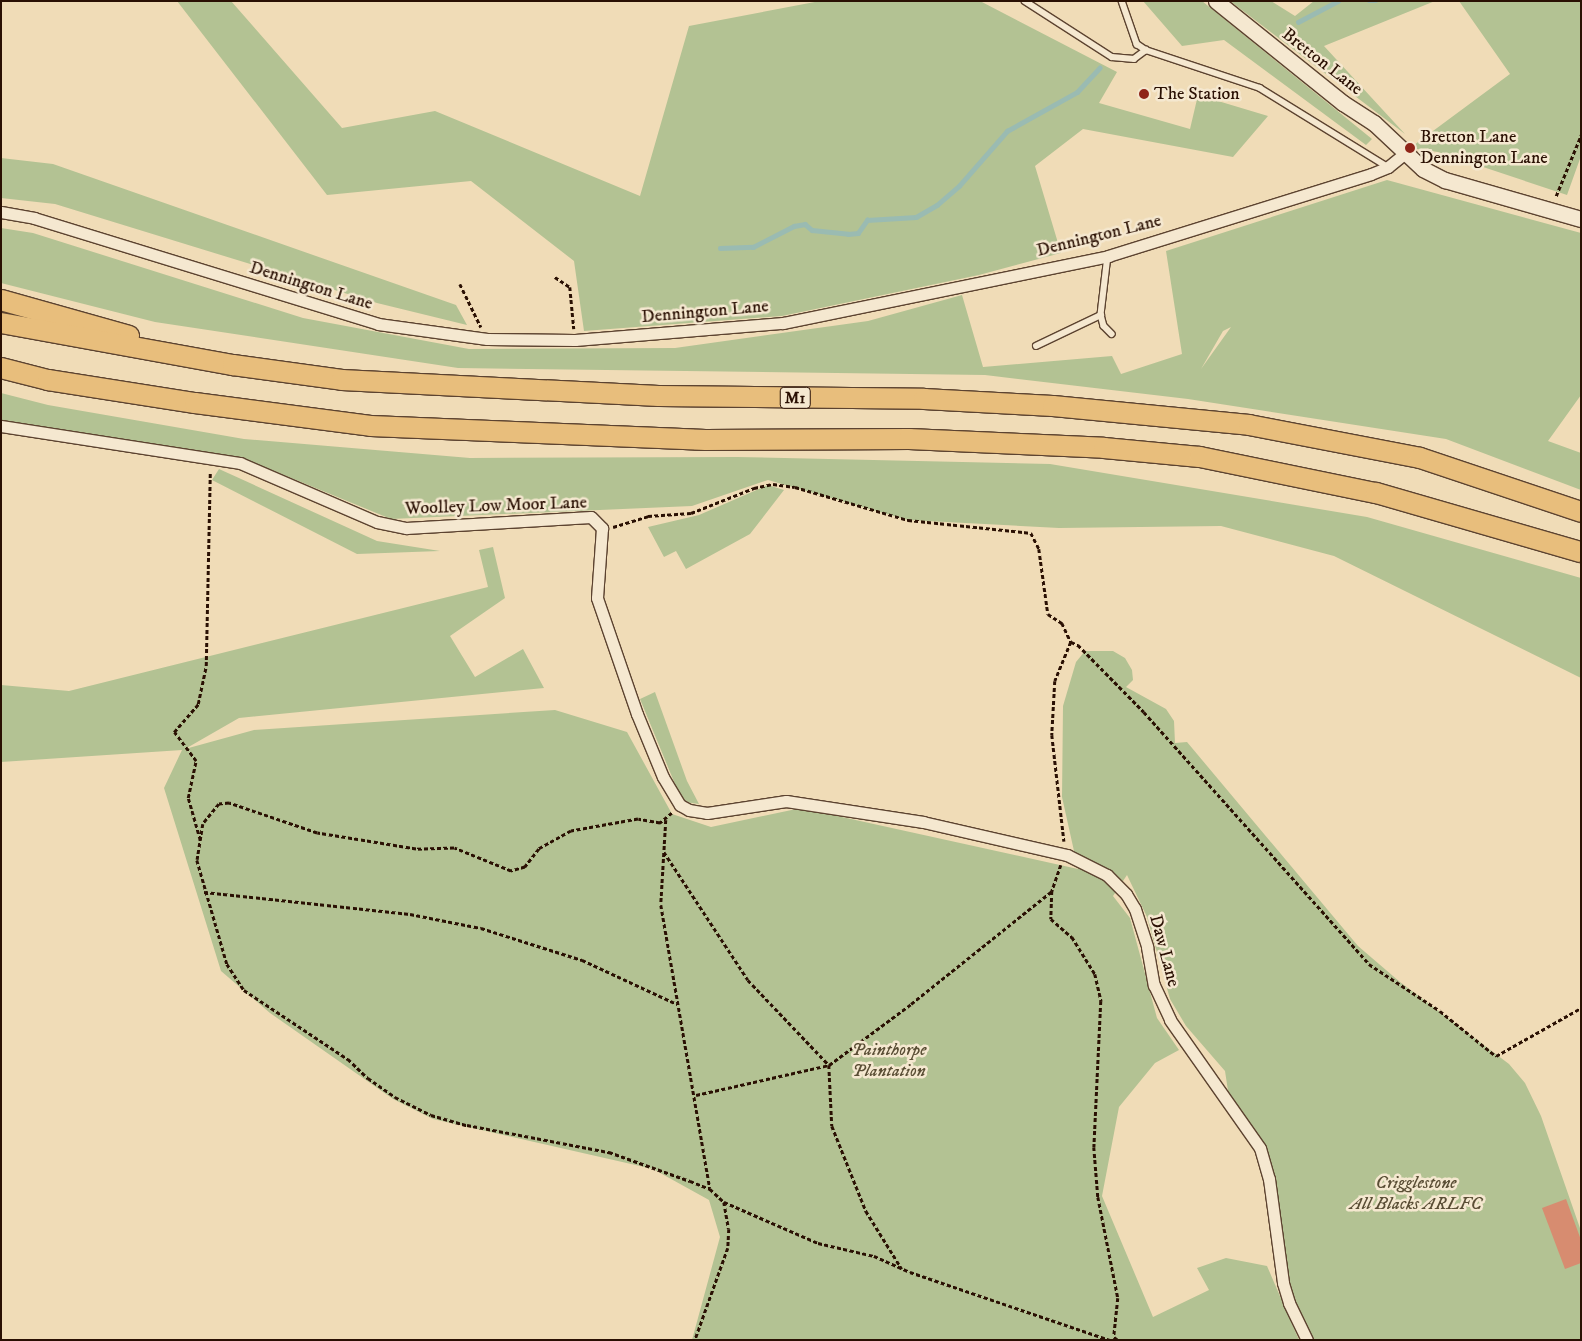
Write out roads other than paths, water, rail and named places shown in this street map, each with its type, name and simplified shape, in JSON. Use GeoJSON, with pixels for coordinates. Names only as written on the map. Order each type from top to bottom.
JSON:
{"type":"FeatureCollection","features":[{"type":"Feature","properties":{"kind":"highway"},"geometry":{"type":"LineString","coordinates":[[1,300],[233,365]]}},
{"type":"Feature","properties":{"kind":"highway","name":"M1"},"geometry":{"type":"LineString","coordinates":[[1,323],[233,365],[342,380],[506,391],[658,396],[924,399],[1053,406],[1249,425],[1420,458],[1581,512]]}},
{"type":"Feature","properties":{"kind":"highway"},"geometry":{"type":"LineString","coordinates":[[1,368],[48,380],[195,403],[371,426],[706,440],[909,440],[1104,448],[1200,457],[1376,493],[1581,552]]}},
{"type":"Feature","properties":{"kind":"street","name":"Bretton Lane"},"geometry":{"type":"LineString","coordinates":[[1216,1],[1342,103],[1374,123],[1404,154],[1423,169],[1445,180],[1581,219]]}},
{"type":"Feature","properties":{"kind":"street","name":"Dennington Lane"},"geometry":{"type":"LineString","coordinates":[[1,212],[34,218],[378,324],[487,340],[575,340],[783,323],[1108,256],[1388,167],[1404,154]]}},
{"type":"Feature","properties":{"kind":"street","name":"Woolley Low Moor Lane"},"geometry":{"type":"LineString","coordinates":[[1,426],[240,463],[377,522],[406,528],[591,517],[602,528],[597,598],[637,714],[663,776],[680,805],[689,810],[707,813],[786,801]]}},
{"type":"Feature","properties":{"kind":"street","name":"Daw Lane"},"geometry":{"type":"LineString","coordinates":[[786,801],[923,822],[1067,855],[1098,869],[1126,894],[1141,925],[1161,1004],[1183,1043],[1246,1126],[1260,1148],[1269,1179],[1283,1283],[1289,1303],[1307,1340]]}},
{"type":"Feature","properties":{"kind":"lane"},"geometry":{"type":"LineString","coordinates":[[1025,1],[1112,57],[1127,60],[1139,57],[1146,50]]}},
{"type":"Feature","properties":{"kind":"lane"},"geometry":{"type":"LineString","coordinates":[[1122,1],[1137,44],[1146,50],[1260,88],[1388,167]]}},
{"type":"Feature","properties":{"kind":"lane"},"geometry":{"type":"LineString","coordinates":[[1108,256],[1101,315],[1104,326],[1112,334]]}},
{"type":"Feature","properties":{"kind":"lane"},"geometry":{"type":"LineString","coordinates":[[1036,346],[1101,315]]}},
{"type":"Feature","properties":{"kind":"waterway"},"geometry":{"type":"LineString","coordinates":[[1298,22],[1338,1]]}},
{"type":"Feature","properties":{"kind":"waterway"},"geometry":{"type":"LineString","coordinates":[[1369,1],[1376,1]]}},
{"type":"Feature","properties":{"kind":"waterway"},"geometry":{"type":"LineString","coordinates":[[720,248],[753,247],[794,226],[805,224],[812,230],[848,234],[858,233],[867,220],[916,217],[937,205],[959,186],[1007,131],[1077,92],[1099,68]]}},
{"type":"Feature","properties":{"kind":"place","name":"The Station"},"geometry":{"type":"Point","coordinates":[1144,94]}},
{"type":"Feature","properties":{"kind":"place","name":"Bretton Lane Dennington Lane"},"geometry":{"type":"Point","coordinates":[1410,148]}},
{"type":"Feature","properties":{"kind":"park label","name":"Painthorpe Plantation"},"geometry":{"type":"Point","coordinates":[889,1061]}},
{"type":"Feature","properties":{"kind":"park label","name":"Crigglestone All Blacks ARLFC"},"geometry":{"type":"Point","coordinates":[1416,1194]}}]}
